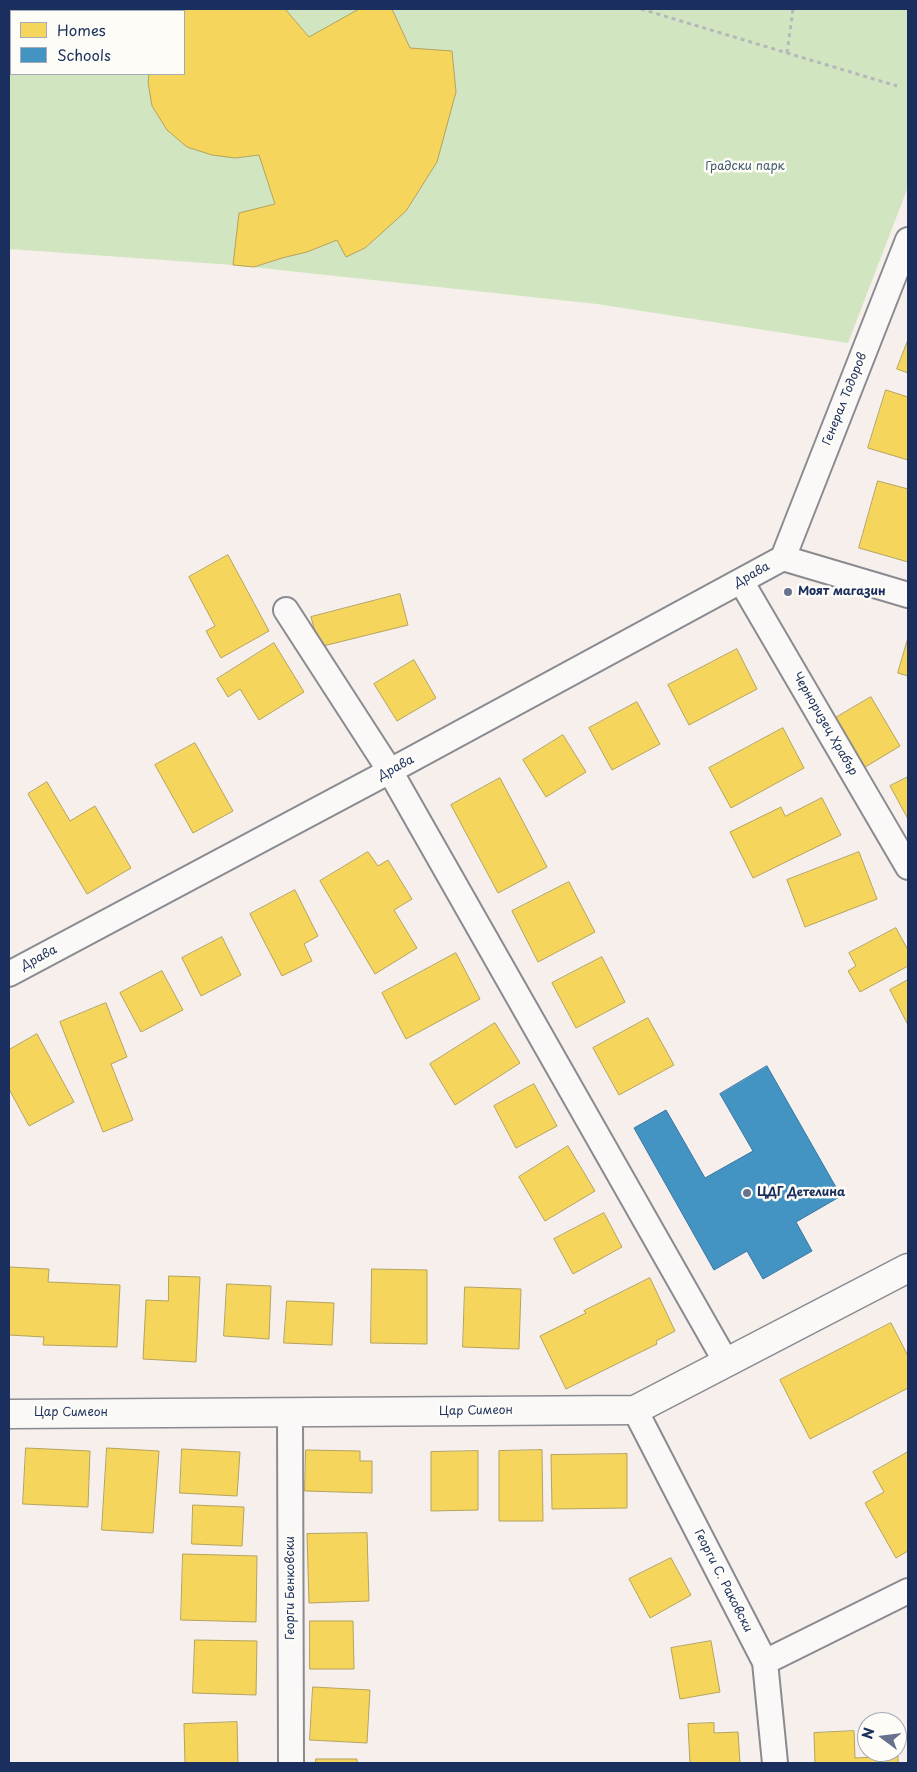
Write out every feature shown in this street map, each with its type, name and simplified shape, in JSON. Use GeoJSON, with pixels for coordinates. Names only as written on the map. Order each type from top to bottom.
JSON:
{"type":"FeatureCollection","features":[{"type":"Feature","properties":{"kind":"street","name":"Генерал Тодоров"},"geometry":{"type":"LineString","coordinates":[[782,558],[908,240]]}},
{"type":"Feature","properties":{"kind":"street","name":"Драва"},"geometry":{"type":"LineString","coordinates":[[9,974],[390,771],[782,558]]}},
{"type":"Feature","properties":{"kind":"street"},"geometry":{"type":"LineString","coordinates":[[782,558],[908,595]]}},
{"type":"Feature","properties":{"kind":"street","name":"Черноризец Храбър"},"geometry":{"type":"LineString","coordinates":[[741,581],[908,867]]}},
{"type":"Feature","properties":{"kind":"street"},"geometry":{"type":"LineString","coordinates":[[286,610],[390,771],[726,1362]]}},
{"type":"Feature","properties":{"kind":"street","name":"Цар Симеон"},"geometry":{"type":"LineString","coordinates":[[9,1414],[635,1410],[726,1362],[907,1272]]}},
{"type":"Feature","properties":{"kind":"street","name":"Георги С. Раковски"},"geometry":{"type":"LineString","coordinates":[[635,1410],[765,1662],[775,1763]]}},
{"type":"Feature","properties":{"kind":"street","name":"Георги Бенковски"},"geometry":{"type":"LineString","coordinates":[[290,1413],[291,1763]]}},
{"type":"Feature","properties":{"kind":"street"},"geometry":{"type":"LineString","coordinates":[[765,1662],[908,1591]]}},
{"type":"Feature","properties":{"kind":"path"},"geometry":{"type":"LineString","coordinates":[[640,9],[896,86]]}},
{"type":"Feature","properties":{"kind":"path"},"geometry":{"type":"LineString","coordinates":[[787,53],[793,9]]}},
{"type":"Feature","properties":{"kind":"green space","name":"Градски парк"},"geometry":{"type":"Polygon","coordinates":[[[9,9],[908,9],[908,187],[848,343],[597,304],[233,265],[9,249],[9,9]]]}},
{"type":"Feature","properties":{"kind":"building: Homes"},"geometry":{"type":"Polygon","coordinates":[[[285,9],[309,37],[359,9],[392,9],[410,48],[452,51],[456,92],[437,162],[406,211],[365,248],[346,257],[337,240],[307,252],[254,267],[233,265],[239,213],[275,204],[259,155],[235,158],[212,155],[187,147],[167,130],[152,106],[148,82],[149,75],[185,75],[185,10],[178,10],[285,9]]]}},
{"type":"Feature","properties":{"kind":"building: Homes"},"geometry":{"type":"Polygon","coordinates":[[[908,340],[908,373],[897,369],[908,340]]]}},
{"type":"Feature","properties":{"kind":"building: Homes"},"geometry":{"type":"Polygon","coordinates":[[[886,390],[908,397],[908,460],[868,448],[886,390]]]}},
{"type":"Feature","properties":{"kind":"building: Homes"},"geometry":{"type":"Polygon","coordinates":[[[878,481],[908,489],[908,562],[859,548],[878,481]]]}},
{"type":"Feature","properties":{"kind":"building: Homes"},"geometry":{"type":"Polygon","coordinates":[[[228,555],[269,631],[221,658],[206,631],[215,626],[189,577],[228,555]]]}},
{"type":"Feature","properties":{"kind":"building: Homes"},"geometry":{"type":"Polygon","coordinates":[[[400,594],[408,625],[319,647],[311,617],[400,594]]]}},
{"type":"Feature","properties":{"kind":"building: Homes"},"geometry":{"type":"Polygon","coordinates":[[[908,638],[908,676],[898,673],[908,638]]]}},
{"type":"Feature","properties":{"kind":"building: Homes"},"geometry":{"type":"Polygon","coordinates":[[[274,643],[304,692],[259,720],[240,689],[228,697],[217,679],[274,643]]]}},
{"type":"Feature","properties":{"kind":"building: Homes"},"geometry":{"type":"Polygon","coordinates":[[[737,649],[757,689],[689,725],[668,685],[737,649]]]}},
{"type":"Feature","properties":{"kind":"building: Homes"},"geometry":{"type":"Polygon","coordinates":[[[414,660],[436,698],[397,721],[374,684],[414,660]]]}},
{"type":"Feature","properties":{"kind":"building: Homes"},"geometry":{"type":"Polygon","coordinates":[[[871,697],[900,746],[862,769],[832,720],[871,697]]]}},
{"type":"Feature","properties":{"kind":"building: Homes"},"geometry":{"type":"Polygon","coordinates":[[[637,702],[660,744],[612,770],[589,728],[637,702]]]}},
{"type":"Feature","properties":{"kind":"building: Homes"},"geometry":{"type":"Polygon","coordinates":[[[783,728],[804,768],[731,808],[709,768],[783,728]]]}},
{"type":"Feature","properties":{"kind":"building: Homes"},"geometry":{"type":"Polygon","coordinates":[[[563,735],[586,772],[546,797],[523,760],[563,735]]]}},
{"type":"Feature","properties":{"kind":"building: Homes"},"geometry":{"type":"Polygon","coordinates":[[[195,743],[233,811],[193,833],[155,765],[195,743]]]}},
{"type":"Feature","properties":{"kind":"building: Homes"},"geometry":{"type":"Polygon","coordinates":[[[908,777],[908,819],[890,786],[908,777]]]}},
{"type":"Feature","properties":{"kind":"building: Homes"},"geometry":{"type":"Polygon","coordinates":[[[500,778],[547,867],[498,893],[451,805],[500,778]]]}},
{"type":"Feature","properties":{"kind":"building: Homes"},"geometry":{"type":"Polygon","coordinates":[[[47,782],[70,821],[95,806],[131,868],[87,894],[28,794],[47,782]]]}},
{"type":"Feature","properties":{"kind":"building: Homes"},"geometry":{"type":"Polygon","coordinates":[[[822,798],[841,835],[753,878],[730,832],[781,807],[785,816],[822,798]]]}},
{"type":"Feature","properties":{"kind":"building: Homes"},"geometry":{"type":"Polygon","coordinates":[[[368,852],[378,866],[388,860],[412,899],[394,910],[417,948],[375,974],[320,881],[368,852]]]}},
{"type":"Feature","properties":{"kind":"building: Homes"},"geometry":{"type":"Polygon","coordinates":[[[859,852],[877,899],[805,927],[787,880],[859,852]]]}},
{"type":"Feature","properties":{"kind":"building: Homes"},"geometry":{"type":"Polygon","coordinates":[[[569,882],[595,932],[538,962],[512,911],[569,882]]]}},
{"type":"Feature","properties":{"kind":"building: Homes"},"geometry":{"type":"Polygon","coordinates":[[[295,890],[318,936],[304,944],[312,961],[282,976],[250,914],[295,890]]]}},
{"type":"Feature","properties":{"kind":"building: Homes"},"geometry":{"type":"Polygon","coordinates":[[[896,928],[908,950],[908,966],[860,992],[848,971],[856,966],[849,953],[896,928]]]}},
{"type":"Feature","properties":{"kind":"building: Homes"},"geometry":{"type":"Polygon","coordinates":[[[222,937],[241,975],[201,996],[182,958],[222,937]]]}},
{"type":"Feature","properties":{"kind":"building: Homes"},"geometry":{"type":"Polygon","coordinates":[[[456,953],[480,999],[406,1039],[382,993],[456,953]]]}},
{"type":"Feature","properties":{"kind":"building: Homes"},"geometry":{"type":"Polygon","coordinates":[[[602,957],[625,1002],[576,1028],[552,983],[602,957]]]}},
{"type":"Feature","properties":{"kind":"building: Homes"},"geometry":{"type":"Polygon","coordinates":[[[162,971],[183,1010],[141,1032],[120,993],[162,971]]]}},
{"type":"Feature","properties":{"kind":"building: Homes"},"geometry":{"type":"Polygon","coordinates":[[[908,980],[908,1025],[890,990],[908,980]]]}},
{"type":"Feature","properties":{"kind":"building: Homes"},"geometry":{"type":"Polygon","coordinates":[[[106,1003],[127,1057],[111,1064],[133,1120],[103,1132],[60,1022],[106,1003]]]}},
{"type":"Feature","properties":{"kind":"building: Homes"},"geometry":{"type":"Polygon","coordinates":[[[648,1018],[674,1065],[619,1095],[593,1048],[648,1018]]]}},
{"type":"Feature","properties":{"kind":"building: Homes"},"geometry":{"type":"Polygon","coordinates":[[[495,1023],[520,1063],[455,1105],[430,1064],[495,1023]]]}},
{"type":"Feature","properties":{"kind":"building: Homes"},"geometry":{"type":"Polygon","coordinates":[[[37,1034],[74,1102],[29,1126],[9,1089],[9,1050],[37,1034]]]}},
{"type":"Feature","properties":{"kind":"building: Homes"},"geometry":{"type":"Polygon","coordinates":[[[534,1084],[557,1126],[516,1148],[494,1106],[534,1084]]]}},
{"type":"Feature","properties":{"kind":"building: Homes"},"geometry":{"type":"Polygon","coordinates":[[[568,1146],[595,1191],[545,1221],[519,1177],[568,1146]]]}},
{"type":"Feature","properties":{"kind":"building: Homes"},"geometry":{"type":"Polygon","coordinates":[[[604,1213],[622,1247],[573,1274],[554,1239],[604,1213]]]}},
{"type":"Feature","properties":{"kind":"building: Homes"},"geometry":{"type":"Polygon","coordinates":[[[9,1267],[49,1269],[48,1282],[120,1285],[117,1347],[43,1345],[44,1337],[9,1335],[9,1267]]]}},
{"type":"Feature","properties":{"kind":"building: Homes"},"geometry":{"type":"Polygon","coordinates":[[[372,1269],[427,1270],[427,1344],[371,1343],[372,1269]]]}},
{"type":"Feature","properties":{"kind":"building: Homes"},"geometry":{"type":"Polygon","coordinates":[[[169,1276],[200,1277],[196,1362],[143,1359],[146,1300],[168,1301],[169,1276]]]}},
{"type":"Feature","properties":{"kind":"building: Homes"},"geometry":{"type":"Polygon","coordinates":[[[650,1278],[675,1331],[656,1341],[657,1344],[566,1389],[540,1336],[586,1313],[584,1311],[650,1278]]]}},
{"type":"Feature","properties":{"kind":"building: Homes"},"geometry":{"type":"Polygon","coordinates":[[[227,1284],[271,1286],[269,1339],[224,1336],[227,1284]]]}},
{"type":"Feature","properties":{"kind":"building: Homes"},"geometry":{"type":"Polygon","coordinates":[[[465,1287],[521,1289],[519,1349],[463,1347],[465,1287]]]}},
{"type":"Feature","properties":{"kind":"building: Homes"},"geometry":{"type":"Polygon","coordinates":[[[287,1301],[334,1303],[332,1345],[284,1343],[287,1301]]]}},
{"type":"Feature","properties":{"kind":"building: Homes"},"geometry":{"type":"Polygon","coordinates":[[[891,1323],[908,1356],[908,1388],[810,1439],[780,1380],[891,1323]]]}},
{"type":"Feature","properties":{"kind":"building: Homes"},"geometry":{"type":"Polygon","coordinates":[[[26,1448],[90,1451],[88,1507],[23,1504],[26,1448]]]}},
{"type":"Feature","properties":{"kind":"building: Homes"},"geometry":{"type":"Polygon","coordinates":[[[107,1448],[159,1451],[153,1533],[102,1530],[107,1448]]]}},
{"type":"Feature","properties":{"kind":"building: Homes"},"geometry":{"type":"Polygon","coordinates":[[[182,1449],[240,1452],[237,1496],[180,1493],[182,1449]]]}},
{"type":"Feature","properties":{"kind":"building: Homes"},"geometry":{"type":"Polygon","coordinates":[[[306,1450],[360,1451],[360,1461],[372,1461],[372,1493],[305,1491],[306,1450]]]}},
{"type":"Feature","properties":{"kind":"building: Homes"},"geometry":{"type":"Polygon","coordinates":[[[542,1450],[543,1521],[499,1521],[499,1451],[542,1450]]]}},
{"type":"Feature","properties":{"kind":"building: Homes"},"geometry":{"type":"Polygon","coordinates":[[[478,1451],[478,1510],[431,1511],[431,1452],[478,1451]]]}},
{"type":"Feature","properties":{"kind":"building: Homes"},"geometry":{"type":"Polygon","coordinates":[[[908,1452],[908,1551],[896,1558],[865,1503],[884,1492],[873,1472],[908,1452]]]}},
{"type":"Feature","properties":{"kind":"building: Homes"},"geometry":{"type":"Polygon","coordinates":[[[627,1454],[627,1508],[552,1509],[551,1455],[627,1454]]]}},
{"type":"Feature","properties":{"kind":"building: Homes"},"geometry":{"type":"Polygon","coordinates":[[[193,1505],[244,1507],[242,1546],[192,1544],[193,1505]]]}},
{"type":"Feature","properties":{"kind":"building: Homes"},"geometry":{"type":"Polygon","coordinates":[[[367,1533],[369,1601],[309,1603],[307,1534],[367,1533]]]}},
{"type":"Feature","properties":{"kind":"building: Homes"},"geometry":{"type":"Polygon","coordinates":[[[183,1554],[257,1556],[256,1622],[181,1620],[183,1554]]]}},
{"type":"Feature","properties":{"kind":"building: Homes"},"geometry":{"type":"Polygon","coordinates":[[[671,1558],[691,1595],[650,1618],[629,1579],[671,1558]]]}},
{"type":"Feature","properties":{"kind":"building: Homes"},"geometry":{"type":"Polygon","coordinates":[[[310,1621],[353,1621],[354,1669],[310,1669],[310,1621]]]}},
{"type":"Feature","properties":{"kind":"building: Homes"},"geometry":{"type":"Polygon","coordinates":[[[195,1640],[257,1641],[256,1695],[193,1693],[195,1640]]]}},
{"type":"Feature","properties":{"kind":"building: Homes"},"geometry":{"type":"Polygon","coordinates":[[[711,1641],[720,1692],[680,1699],[671,1648],[711,1641]]]}},
{"type":"Feature","properties":{"kind":"building: Homes"},"geometry":{"type":"Polygon","coordinates":[[[313,1687],[370,1690],[367,1743],[310,1740],[313,1687]]]}},
{"type":"Feature","properties":{"kind":"building: Homes"},"geometry":{"type":"Polygon","coordinates":[[[237,1722],[238,1763],[185,1763],[184,1724],[237,1722]]]}},
{"type":"Feature","properties":{"kind":"building: Homes"},"geometry":{"type":"Polygon","coordinates":[[[714,1723],[714,1733],[738,1732],[740,1763],[690,1763],[688,1724],[714,1723]]]}},
{"type":"Feature","properties":{"kind":"building: Homes"},"geometry":{"type":"Polygon","coordinates":[[[854,1731],[855,1758],[857,1758],[857,1762],[898,1763],[815,1763],[814,1733],[854,1731]]]}},
{"type":"Feature","properties":{"kind":"building: Homes"},"geometry":{"type":"Polygon","coordinates":[[[316,1759],[357,1759],[357,1763],[316,1763],[316,1759]]]}},
{"type":"Feature","properties":{"kind":"building: Schools"},"geometry":{"type":"Polygon","coordinates":[[[767,1066],[841,1196],[796,1222],[812,1251],[763,1279],[747,1251],[714,1270],[634,1128],[666,1110],[705,1178],[753,1151],[720,1094],[767,1066]]]}},
{"type":"Feature","properties":{"kind":"place","name":"Моят магазин"},"geometry":{"type":"Point","coordinates":[788,592]}},
{"type":"Feature","properties":{"kind":"place","name":"ЦДГ Детелина"},"geometry":{"type":"Point","coordinates":[747,1193]}}]}
